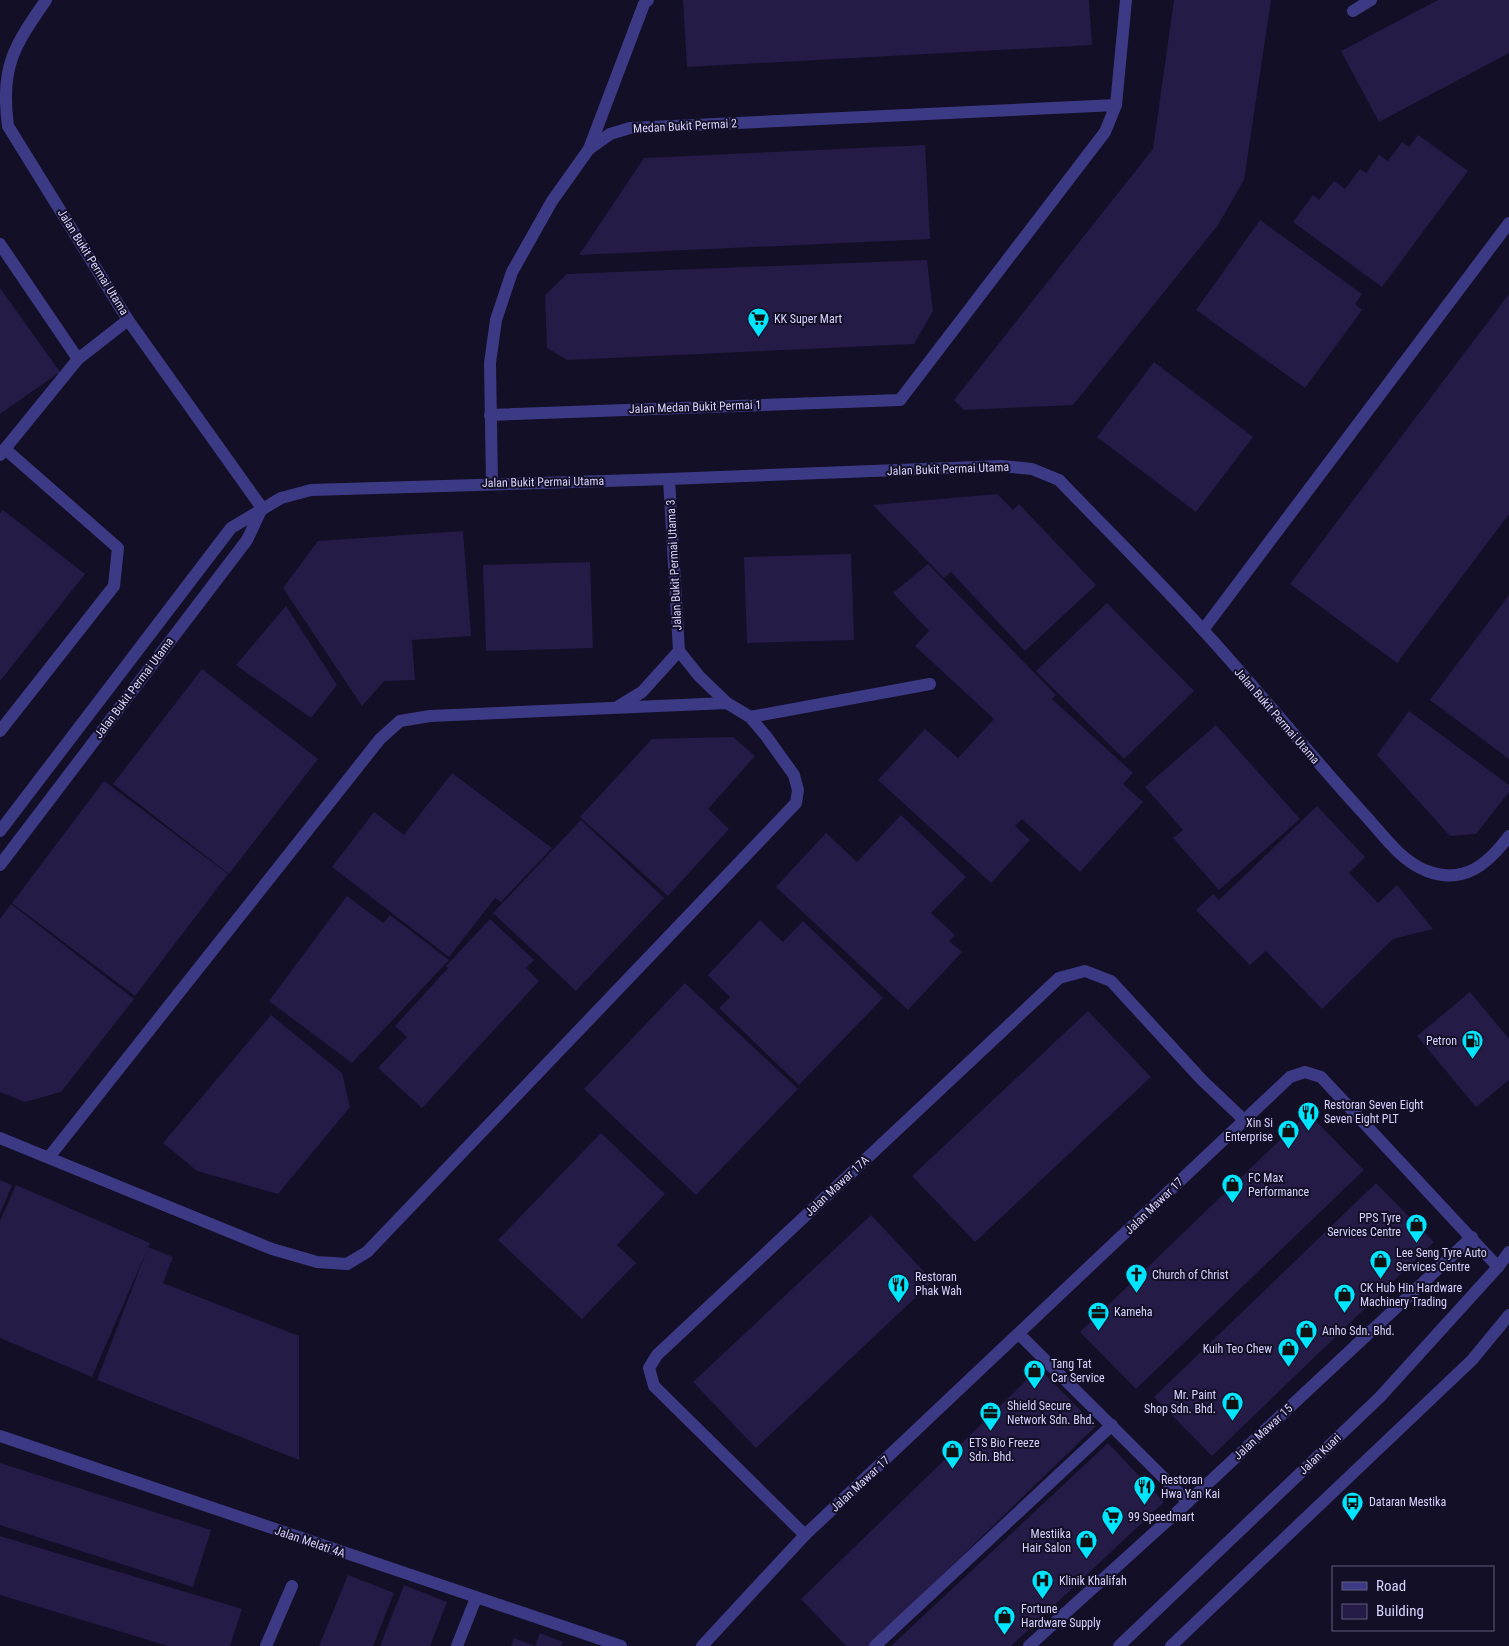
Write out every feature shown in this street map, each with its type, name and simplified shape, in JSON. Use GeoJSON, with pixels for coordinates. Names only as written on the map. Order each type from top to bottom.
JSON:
{"type":"FeatureCollection","features":[{"type":"Feature","properties":{"kind":"street","name":"Jalan Bukit Permai Utama"},"geometry":{"type":"LineString","coordinates":[[46,0],[9,55],[3,81],[3,96],[8,126],[128,320],[262,508]]}},
{"type":"Feature","properties":{"kind":"street"},"geometry":{"type":"LineString","coordinates":[[589,149],[644,4],[648,0]]}},
{"type":"Feature","properties":{"kind":"street"},"geometry":{"type":"LineString","coordinates":[[1116,105],[1126,0]]}},
{"type":"Feature","properties":{"kind":"street"},"geometry":{"type":"LineString","coordinates":[[1353,11],[1371,0]]}},
{"type":"Feature","properties":{"kind":"street","name":"Medan Bukit Permai 2"},"geometry":{"type":"LineString","coordinates":[[492,484],[490,363],[496,320],[512,272],[552,201],[589,149],[610,134],[630,128],[1116,105]]}},
{"type":"Feature","properties":{"kind":"street","name":"Jalan Medan Bukit Permai 1"},"geometry":{"type":"LineString","coordinates":[[490,414],[900,400],[1104,132],[1116,105]]}},
{"type":"Feature","properties":{"kind":"street"},"geometry":{"type":"LineString","coordinates":[[1203,630],[1509,224]]}},
{"type":"Feature","properties":{"kind":"street"},"geometry":{"type":"LineString","coordinates":[[0,244],[78,359]]}},
{"type":"Feature","properties":{"kind":"street"},"geometry":{"type":"LineString","coordinates":[[0,731],[114,586],[118,548],[2,452],[78,359],[128,320]]}},
{"type":"Feature","properties":{"kind":"street","name":"Jalan Bukit Permai Utama"},"geometry":{"type":"LineString","coordinates":[[0,831],[231,528],[281,498],[311,490],[1002,466],[1032,469],[1059,480],[1203,630],[1327,774],[1408,860],[1426,871],[1443,875],[1463,875],[1482,866],[1509,836]]}},
{"type":"Feature","properties":{"kind":"street","name":"Jalan Bukit Permai Utama 3"},"geometry":{"type":"LineString","coordinates":[[670,479],[679,651]]}},
{"type":"Feature","properties":{"kind":"street","name":"Jalan Bukit Permai Utama"},"geometry":{"type":"LineString","coordinates":[[0,865],[247,540],[262,508]]}},
{"type":"Feature","properties":{"kind":"street"},"geometry":{"type":"LineString","coordinates":[[0,1138],[272,1248],[317,1262],[347,1264],[367,1252],[796,804],[798,790],[794,775],[766,736],[750,717],[727,703],[699,676],[679,651],[642,692],[617,707]]}},
{"type":"Feature","properties":{"kind":"street"},"geometry":{"type":"LineString","coordinates":[[750,717],[930,684]]}},
{"type":"Feature","properties":{"kind":"street"},"geometry":{"type":"LineString","coordinates":[[49,1157],[380,739],[400,721],[430,716],[727,703]]}},
{"type":"Feature","properties":{"kind":"street","name":"Jalan Mawar 17A"},"geometry":{"type":"LineString","coordinates":[[805,1535],[654,1386],[649,1368],[657,1355],[1059,978],[1085,971],[1112,981],[1202,1080],[1244,1120]]}},
{"type":"Feature","properties":{"kind":"street","name":"Jalan Mawar 17"},"geometry":{"type":"LineString","coordinates":[[702,1646],[805,1535],[1290,1077],[1305,1072],[1321,1077],[1498,1267]]}},
{"type":"Feature","properties":{"kind":"street","name":"Jalan Mawar 15"},"geometry":{"type":"LineString","coordinates":[[1029,1646],[1188,1502],[1472,1237]]}},
{"type":"Feature","properties":{"kind":"street","name":"Jalan Kuari"},"geometry":{"type":"LineString","coordinates":[[1119,1646],[1380,1397],[1498,1267],[1509,1252]]}},
{"type":"Feature","properties":{"kind":"street"},"geometry":{"type":"LineString","coordinates":[[1171,1646],[1465,1367],[1509,1315]]}},
{"type":"Feature","properties":{"kind":"street"},"geometry":{"type":"LineString","coordinates":[[1019,1334],[1188,1502]]}},
{"type":"Feature","properties":{"kind":"street"},"geometry":{"type":"LineString","coordinates":[[876,1646],[1112,1425]]}},
{"type":"Feature","properties":{"kind":"street","name":"Jalan Melati 4A"},"geometry":{"type":"LineString","coordinates":[[0,1436],[621,1646]]}},
{"type":"Feature","properties":{"kind":"street"},"geometry":{"type":"LineString","coordinates":[[266,1646],[292,1586]]}},
{"type":"Feature","properties":{"kind":"street"},"geometry":{"type":"LineString","coordinates":[[457,1646],[476,1598]]}},
{"type":"Feature","properties":{"kind":"building"},"geometry":{"type":"Polygon","coordinates":[[[683,0],[1089,0],[1092,45],[687,67],[683,0]]]}},
{"type":"Feature","properties":{"kind":"building"},"geometry":{"type":"Polygon","coordinates":[[[1174,0],[1271,0],[1244,180],[1218,225],[1073,405],[964,410],[954,400],[1153,149],[1174,0]]]}},
{"type":"Feature","properties":{"kind":"building"},"geometry":{"type":"Polygon","coordinates":[[[1438,0],[1509,0],[1509,53],[1379,122],[1341,51],[1438,0]]]}},
{"type":"Feature","properties":{"kind":"building"},"geometry":{"type":"Polygon","coordinates":[[[1418,135],[1468,171],[1382,287],[1293,222],[1313,195],[1319,200],[1334,181],[1345,189],[1360,169],[1366,173],[1379,155],[1388,161],[1402,142],[1409,147],[1418,135]]]}},
{"type":"Feature","properties":{"kind":"building"},"geometry":{"type":"Polygon","coordinates":[[[925,145],[930,239],[579,255],[644,158],[925,145]]]}},
{"type":"Feature","properties":{"kind":"building"},"geometry":{"type":"Polygon","coordinates":[[[1260,220],[1362,294],[1355,304],[1362,310],[1305,388],[1196,310],[1260,220]]]}},
{"type":"Feature","properties":{"kind":"building"},"geometry":{"type":"Polygon","coordinates":[[[927,260],[933,311],[914,344],[567,360],[547,348],[545,295],[567,274],[927,260]]]}},
{"type":"Feature","properties":{"kind":"building"},"geometry":{"type":"Polygon","coordinates":[[[0,288],[60,372],[0,414],[0,288]]]}},
{"type":"Feature","properties":{"kind":"building"},"geometry":{"type":"Polygon","coordinates":[[[1509,294],[1509,514],[1397,663],[1290,584],[1509,294]]]}},
{"type":"Feature","properties":{"kind":"building"},"geometry":{"type":"Polygon","coordinates":[[[1154,362],[1253,437],[1196,512],[1097,437],[1154,362]]]}},
{"type":"Feature","properties":{"kind":"building"},"geometry":{"type":"Polygon","coordinates":[[[997,494],[1013,510],[1019,504],[1096,585],[1025,651],[951,572],[944,578],[873,505],[997,494]]]}},
{"type":"Feature","properties":{"kind":"building"},"geometry":{"type":"Polygon","coordinates":[[[3,510],[85,574],[0,681],[0,514],[3,510]]]}},
{"type":"Feature","properties":{"kind":"building"},"geometry":{"type":"Polygon","coordinates":[[[463,531],[471,636],[412,640],[415,680],[384,681],[362,706],[283,588],[318,541],[463,531]]]}},
{"type":"Feature","properties":{"kind":"building"},"geometry":{"type":"Polygon","coordinates":[[[851,554],[854,640],[747,643],[744,557],[851,554]]]}},
{"type":"Feature","properties":{"kind":"building"},"geometry":{"type":"Polygon","coordinates":[[[590,562],[593,648],[486,651],[483,565],[590,562]]]}},
{"type":"Feature","properties":{"kind":"building"},"geometry":{"type":"Polygon","coordinates":[[[928,564],[1056,695],[1052,699],[1133,773],[1123,784],[1143,802],[1080,872],[1022,819],[1015,826],[1030,840],[991,883],[878,780],[925,729],[958,758],[994,719],[915,646],[929,631],[893,593],[928,564]]]}},
{"type":"Feature","properties":{"kind":"building"},"geometry":{"type":"Polygon","coordinates":[[[1509,595],[1509,759],[1430,700],[1509,595]]]}},
{"type":"Feature","properties":{"kind":"building"},"geometry":{"type":"Polygon","coordinates":[[[1107,603],[1194,691],[1124,759],[1036,671],[1107,603]]]}},
{"type":"Feature","properties":{"kind":"building"},"geometry":{"type":"Polygon","coordinates":[[[286,606],[337,685],[311,718],[236,665],[286,606]]]}},
{"type":"Feature","properties":{"kind":"building"},"geometry":{"type":"Polygon","coordinates":[[[202,669],[318,759],[229,874],[113,784],[202,669]]]}},
{"type":"Feature","properties":{"kind":"building"},"geometry":{"type":"Polygon","coordinates":[[[1409,711],[1509,785],[1509,792],[1476,834],[1450,836],[1377,755],[1409,711]]]}},
{"type":"Feature","properties":{"kind":"building"},"geometry":{"type":"Polygon","coordinates":[[[1216,725],[1300,819],[1219,890],[1173,838],[1183,830],[1145,787],[1216,725]]]}},
{"type":"Feature","properties":{"kind":"building"},"geometry":{"type":"Polygon","coordinates":[[[733,737],[755,756],[708,809],[729,829],[668,896],[580,817],[652,739],[733,737]]]}},
{"type":"Feature","properties":{"kind":"building"},"geometry":{"type":"Polygon","coordinates":[[[452,773],[552,848],[501,902],[495,898],[449,957],[332,867],[374,812],[404,835],[452,773]]]}},
{"type":"Feature","properties":{"kind":"building"},"geometry":{"type":"Polygon","coordinates":[[[104,781],[228,874],[135,996],[12,903],[104,781]]]}},
{"type":"Feature","properties":{"kind":"building"},"geometry":{"type":"Polygon","coordinates":[[[1317,806],[1365,857],[1349,873],[1378,903],[1397,885],[1433,929],[1393,939],[1322,1009],[1266,951],[1250,965],[1196,910],[1213,894],[1219,900],[1317,806]]]}},
{"type":"Feature","properties":{"kind":"building"},"geometry":{"type":"Polygon","coordinates":[[[901,815],[966,877],[931,913],[955,935],[949,941],[962,952],[908,1010],[776,887],[826,833],[857,862],[901,815]]]}},
{"type":"Feature","properties":{"kind":"building"},"geometry":{"type":"Polygon","coordinates":[[[581,820],[664,898],[576,991],[493,913],[581,820]]]}},
{"type":"Feature","properties":{"kind":"building"},"geometry":{"type":"Polygon","coordinates":[[[347,896],[383,923],[390,915],[449,960],[352,1063],[269,1001],[347,896]]]}},
{"type":"Feature","properties":{"kind":"building"},"geometry":{"type":"Polygon","coordinates":[[[11,904],[134,999],[61,1092],[25,1102],[0,1092],[0,919],[11,904]]]}},
{"type":"Feature","properties":{"kind":"building"},"geometry":{"type":"Polygon","coordinates":[[[490,919],[534,960],[526,968],[539,981],[422,1108],[378,1068],[407,1037],[395,1026],[448,968],[446,966],[490,919]]]}},
{"type":"Feature","properties":{"kind":"building"},"geometry":{"type":"Polygon","coordinates":[[[760,920],[783,942],[803,921],[883,998],[799,1085],[719,1008],[730,997],[708,975],[760,920]]]}},
{"type":"Feature","properties":{"kind":"building"},"geometry":{"type":"Polygon","coordinates":[[[685,983],[798,1089],[696,1195],[584,1089],[685,983]]]}},
{"type":"Feature","properties":{"kind":"building","name":"Petron"},"geometry":{"type":"Polygon","coordinates":[[[1470,992],[1509,1039],[1509,1080],[1476,1107],[1417,1036],[1470,992]]]}},
{"type":"Feature","properties":{"kind":"building"},"geometry":{"type":"Polygon","coordinates":[[[1088,1011],[1151,1077],[975,1242],[912,1176],[1088,1011]]]}},
{"type":"Feature","properties":{"kind":"building"},"geometry":{"type":"Polygon","coordinates":[[[271,1015],[342,1073],[350,1107],[278,1194],[197,1171],[163,1143],[271,1015]]]}},
{"type":"Feature","properties":{"kind":"building"},"geometry":{"type":"Polygon","coordinates":[[[1308,1113],[1364,1170],[1136,1389],[1080,1332],[1308,1113]]]}},
{"type":"Feature","properties":{"kind":"building"},"geometry":{"type":"Polygon","coordinates":[[[601,1133],[665,1194],[617,1245],[636,1263],[582,1319],[498,1240],[601,1133]]]}},
{"type":"Feature","properties":{"kind":"building"},"geometry":{"type":"Polygon","coordinates":[[[0,1180],[12,1185],[0,1214],[0,1180]]]}},
{"type":"Feature","properties":{"kind":"building"},"geometry":{"type":"Polygon","coordinates":[[[1376,1183],[1434,1242],[1212,1456],[1154,1397],[1376,1183]]]}},
{"type":"Feature","properties":{"kind":"building"},"geometry":{"type":"Polygon","coordinates":[[[16,1185],[150,1243],[148,1247],[173,1257],[163,1283],[299,1336],[299,1460],[97,1380],[147,1250],[92,1377],[0,1338],[0,1221],[16,1185]]]}},
{"type":"Feature","properties":{"kind":"building"},"geometry":{"type":"Polygon","coordinates":[[[871,1215],[933,1281],[756,1448],[693,1382],[871,1215]]]}},
{"type":"Feature","properties":{"kind":"building"},"geometry":{"type":"Polygon","coordinates":[[[1039,1368],[1096,1426],[869,1646],[846,1646],[801,1599],[1039,1368]]]}},
{"type":"Feature","properties":{"kind":"building"},"geometry":{"type":"Polygon","coordinates":[[[1108,1443],[1164,1502],[1011,1646],[891,1646],[1108,1443]]]}},
{"type":"Feature","properties":{"kind":"building"},"geometry":{"type":"Polygon","coordinates":[[[0,1463],[211,1530],[193,1587],[0,1525],[0,1463]]]}},
{"type":"Feature","properties":{"kind":"building"},"geometry":{"type":"Polygon","coordinates":[[[0,1536],[242,1609],[230,1646],[168,1646],[0,1595],[0,1536]]]}},
{"type":"Feature","properties":{"kind":"building"},"geometry":{"type":"Polygon","coordinates":[[[348,1575],[394,1593],[373,1646],[319,1646],[348,1575]]]}},
{"type":"Feature","properties":{"kind":"building"},"geometry":{"type":"Polygon","coordinates":[[[404,1585],[447,1602],[430,1646],[380,1646],[404,1585]]]}},
{"type":"Feature","properties":{"kind":"building"},"geometry":{"type":"Polygon","coordinates":[[[540,1633],[563,1642],[561,1646],[535,1646],[540,1633]]]}},
{"type":"Feature","properties":{"kind":"building"},"geometry":{"type":"Polygon","coordinates":[[[514,1638],[535,1646],[511,1646],[514,1638]]]}},
{"type":"Feature","properties":{"kind":"place","name":"KK Super Mart"},"geometry":{"type":"Point","coordinates":[758,338]}},
{"type":"Feature","properties":{"kind":"place","name":"Petron"},"geometry":{"type":"Point","coordinates":[1473,1060]}},
{"type":"Feature","properties":{"kind":"place","name":"Restoran Seven Eight Seven Eight PLT"},"geometry":{"type":"Point","coordinates":[1308,1131]}},
{"type":"Feature","properties":{"kind":"place","name":"Xin Si Enterprise"},"geometry":{"type":"Point","coordinates":[1289,1149]}},
{"type":"Feature","properties":{"kind":"place","name":"FC Max Performance"},"geometry":{"type":"Point","coordinates":[1232,1204]}},
{"type":"Feature","properties":{"kind":"place","name":"PPS Tyre Services Centre"},"geometry":{"type":"Point","coordinates":[1417,1244]}},
{"type":"Feature","properties":{"kind":"place","name":"Lee Seng Tyre Auto Services Centre"},"geometry":{"type":"Point","coordinates":[1380,1279]}},
{"type":"Feature","properties":{"kind":"place","name":"Church of Christ"},"geometry":{"type":"Point","coordinates":[1136,1294]}},
{"type":"Feature","properties":{"kind":"place","name":"Restoran Phak Wah"},"geometry":{"type":"Point","coordinates":[899,1303]}},
{"type":"Feature","properties":{"kind":"place","name":"CK Hub Hin Hardware Machinery Trading"},"geometry":{"type":"Point","coordinates":[1344,1314]}},
{"type":"Feature","properties":{"kind":"place","name":"Kameha"},"geometry":{"type":"Point","coordinates":[1098,1331]}},
{"type":"Feature","properties":{"kind":"place","name":"Anho Sdn. Bhd."},"geometry":{"type":"Point","coordinates":[1306,1350]}},
{"type":"Feature","properties":{"kind":"place","name":"Kuih Teo Chew"},"geometry":{"type":"Point","coordinates":[1288,1368]}},
{"type":"Feature","properties":{"kind":"place","name":"Tang Tat Car Service"},"geometry":{"type":"Point","coordinates":[1035,1390]}},
{"type":"Feature","properties":{"kind":"place","name":"Mr. Paint Shop Sdn. Bhd."},"geometry":{"type":"Point","coordinates":[1232,1421]}},
{"type":"Feature","properties":{"kind":"place","name":"Shield Secure Network Sdn. Bhd."},"geometry":{"type":"Point","coordinates":[991,1432]}},
{"type":"Feature","properties":{"kind":"place","name":"ETS Bio Freeze Sdn. Bhd."},"geometry":{"type":"Point","coordinates":[953,1469]}},
{"type":"Feature","properties":{"kind":"place","name":"Restoran Hwa Yan Kai"},"geometry":{"type":"Point","coordinates":[1145,1506]}},
{"type":"Feature","properties":{"kind":"place","name":"Dataran Mestika"},"geometry":{"type":"Point","coordinates":[1353,1521]}},
{"type":"Feature","properties":{"kind":"place","name":"99 Speedmart"},"geometry":{"type":"Point","coordinates":[1112,1536]}},
{"type":"Feature","properties":{"kind":"place","name":"Mestiika Hair Salon"},"geometry":{"type":"Point","coordinates":[1087,1560]}},
{"type":"Feature","properties":{"kind":"place","name":"Klinik Khalifah"},"geometry":{"type":"Point","coordinates":[1043,1600]}},
{"type":"Feature","properties":{"kind":"place","name":"Fortune Hardware Supply"},"geometry":{"type":"Point","coordinates":[1005,1635]}}]}
